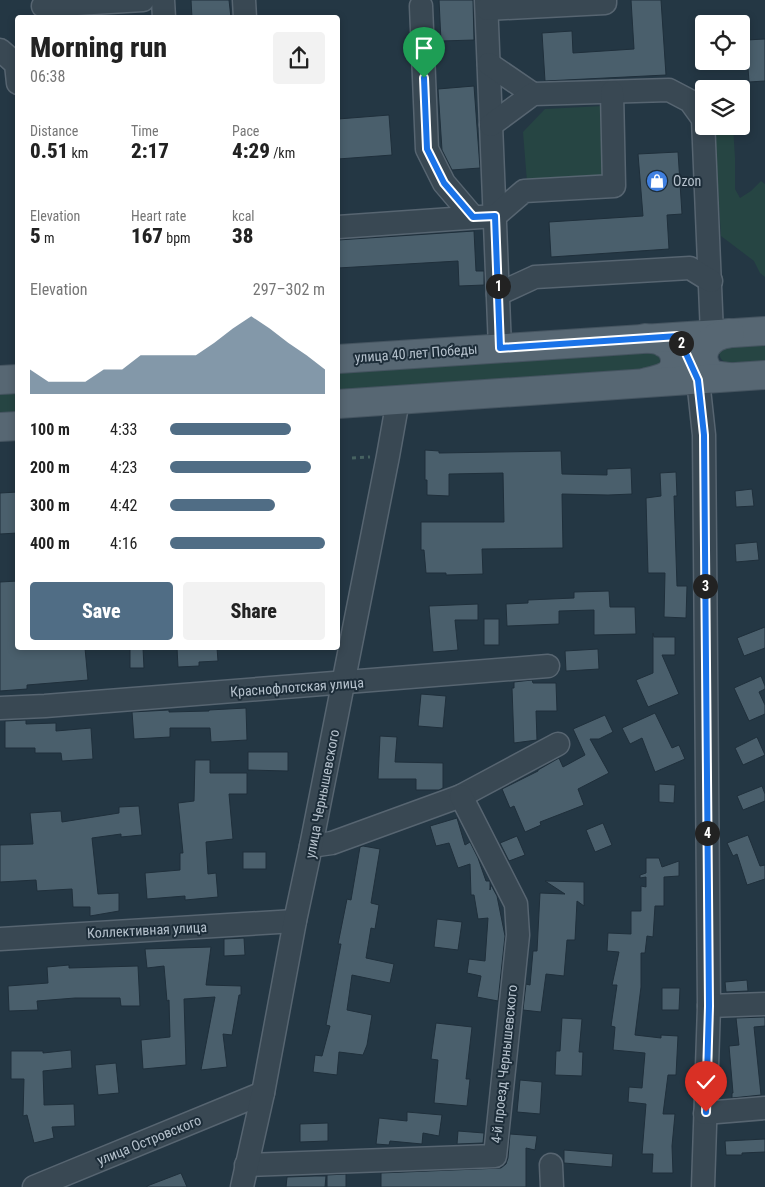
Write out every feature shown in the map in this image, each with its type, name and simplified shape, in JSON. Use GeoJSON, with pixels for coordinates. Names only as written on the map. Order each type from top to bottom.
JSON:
{"type":"FeatureCollection","features":[{"type":"Feature","properties":{"kind":"main road","name":"улица 40 лет Победы"},"geometry":{"type":"LineString","coordinates":[[340,359],[765,331]]}},
{"type":"Feature","properties":{"kind":"main road","name":"улица 40 лет Победы"},"geometry":{"type":"LineString","coordinates":[[721,334],[709,343],[703,357],[704,365],[712,375],[728,378]]}},
{"type":"Feature","properties":{"kind":"main road","name":"улица 40 лет Победы"},"geometry":{"type":"LineString","coordinates":[[643,383],[669,375],[675,365],[674,355],[666,343],[645,338]]}},
{"type":"Feature","properties":{"kind":"main road","name":"улица 40 лет Победы"},"geometry":{"type":"LineString","coordinates":[[340,404],[765,375]]}},
{"type":"Feature","properties":{"kind":"main road"},"geometry":{"type":"LineString","coordinates":[[0,380],[15,379]]}},
{"type":"Feature","properties":{"kind":"main road"},"geometry":{"type":"LineString","coordinates":[[0,427],[15,426]]}},
{"type":"Feature","properties":{"kind":"street"},"geometry":{"type":"LineString","coordinates":[[44,6],[143,0]]}},
{"type":"Feature","properties":{"kind":"street"},"geometry":{"type":"LineString","coordinates":[[163,0],[164,15]]}},
{"type":"Feature","properties":{"kind":"street"},"geometry":{"type":"LineString","coordinates":[[244,0],[245,15]]}},
{"type":"Feature","properties":{"kind":"street"},"geometry":{"type":"LineString","coordinates":[[500,348],[498,294],[484,216],[491,125],[487,5],[605,3],[605,0]]}},
{"type":"Feature","properties":{"kind":"street"},"geometry":{"type":"LineString","coordinates":[[421,6],[427,149],[444,183],[484,216]]}},
{"type":"Feature","properties":{"kind":"street"},"geometry":{"type":"LineString","coordinates":[[0,50],[15,63]]}},
{"type":"Feature","properties":{"kind":"street"},"geometry":{"type":"LineString","coordinates":[[489,64],[533,94]]}},
{"type":"Feature","properties":{"kind":"street"},"geometry":{"type":"LineString","coordinates":[[491,125],[533,94],[669,90],[690,101],[702,119],[711,281],[721,334]]}},
{"type":"Feature","properties":{"kind":"street"},"geometry":{"type":"LineString","coordinates":[[340,227],[484,216],[524,191],[614,186],[612,92]]}},
{"type":"Feature","properties":{"kind":"street"},"geometry":{"type":"LineString","coordinates":[[498,294],[535,277],[690,268],[711,281]]}},
{"type":"Feature","properties":{"kind":"street"},"geometry":{"type":"LineString","coordinates":[[678,336],[698,380],[704,435],[709,1006],[703,1187]]}},
{"type":"Feature","properties":{"kind":"street","name":"улица Чернышевского"},"geometry":{"type":"LineString","coordinates":[[244,1176],[263,1093],[398,400]]}},
{"type":"Feature","properties":{"kind":"street","name":"Краснофлотская улица"},"geometry":{"type":"LineString","coordinates":[[0,708],[548,666]]}},
{"type":"Feature","properties":{"kind":"street"},"geometry":{"type":"LineString","coordinates":[[311,846],[332,842],[461,796],[558,744]]}},
{"type":"Feature","properties":{"kind":"street","name":"4-й проезд Чернышевского"},"geometry":{"type":"LineString","coordinates":[[244,1176],[495,1156],[518,935],[516,904],[461,796]]}},
{"type":"Feature","properties":{"kind":"street","name":"Коллективная улица"},"geometry":{"type":"LineString","coordinates":[[0,939],[295,921]]}},
{"type":"Feature","properties":{"kind":"street"},"geometry":{"type":"LineString","coordinates":[[709,1006],[765,1004]]}},
{"type":"Feature","properties":{"kind":"street","name":"улица Островского"},"geometry":{"type":"LineString","coordinates":[[34,1187],[263,1093]]}},
{"type":"Feature","properties":{"kind":"street"},"geometry":{"type":"LineString","coordinates":[[706,1112],[765,1108]]}},
{"type":"Feature","properties":{"kind":"green space"},"geometry":{"type":"Polygon","coordinates":[[[603,106],[605,179],[527,182],[523,132],[545,109],[603,106]]]}},
{"type":"Feature","properties":{"kind":"green space"},"geometry":{"type":"Polygon","coordinates":[[[707,135],[734,135],[735,189],[740,198],[761,181],[765,184],[765,277],[760,273],[754,261],[721,236],[718,187],[714,178],[707,135]]]}},
{"type":"Feature","properties":{"kind":"green space"},"geometry":{"type":"Polygon","coordinates":[[[765,339],[765,361],[729,363],[724,362],[720,357],[719,349],[765,339]]]}},
{"type":"Feature","properties":{"kind":"green space"},"geometry":{"type":"Polygon","coordinates":[[[650,346],[665,357],[657,369],[340,392],[340,366],[650,346]]]}},
{"type":"Feature","properties":{"kind":"green space"},"geometry":{"type":"Polygon","coordinates":[[[15,387],[15,414],[0,415],[0,388],[15,387]]]}},
{"type":"Feature","properties":{"kind":"building"},"geometry":{"type":"Polygon","coordinates":[[[191,0],[229,0],[231,15],[192,15],[191,0]]]}},
{"type":"Feature","properties":{"kind":"building"},"geometry":{"type":"Polygon","coordinates":[[[439,0],[473,0],[474,40],[441,41],[439,0]]]}},
{"type":"Feature","properties":{"kind":"building"},"geometry":{"type":"Polygon","coordinates":[[[631,0],[661,0],[666,75],[545,81],[542,33],[572,31],[573,53],[634,49],[631,0]]]}},
{"type":"Feature","properties":{"kind":"building"},"geometry":{"type":"Polygon","coordinates":[[[765,39],[765,81],[750,82],[749,80],[750,40],[765,39]]]}},
{"type":"Feature","properties":{"kind":"building"},"geometry":{"type":"Polygon","coordinates":[[[474,86],[480,168],[452,170],[442,150],[438,89],[474,86]]]}},
{"type":"Feature","properties":{"kind":"building"},"geometry":{"type":"Polygon","coordinates":[[[389,115],[392,155],[340,159],[340,119],[389,115]]]}},
{"type":"Feature","properties":{"kind":"building"},"geometry":{"type":"Polygon","coordinates":[[[678,152],[682,214],[667,215],[669,249],[551,257],[549,222],[643,216],[638,154],[678,152]]]}},
{"type":"Feature","properties":{"kind":"building"},"geometry":{"type":"Polygon","coordinates":[[[474,231],[476,271],[484,271],[484,285],[459,286],[458,261],[340,268],[340,240],[474,231]]]}},
{"type":"Feature","properties":{"kind":"building"},"geometry":{"type":"Polygon","coordinates":[[[425,450],[439,451],[439,453],[561,451],[562,474],[607,475],[607,469],[631,468],[632,494],[562,494],[563,548],[482,549],[483,574],[446,575],[446,573],[426,573],[424,550],[421,550],[421,522],[504,522],[503,473],[449,474],[449,496],[427,495],[425,450]]]}},
{"type":"Feature","properties":{"kind":"building"},"geometry":{"type":"Polygon","coordinates":[[[676,472],[677,496],[674,496],[677,586],[687,586],[686,618],[664,617],[665,573],[648,573],[646,498],[661,496],[660,473],[676,472]]]}},
{"type":"Feature","properties":{"kind":"building"},"geometry":{"type":"Polygon","coordinates":[[[752,489],[754,506],[736,507],[735,491],[752,489]]]}},
{"type":"Feature","properties":{"kind":"building"},"geometry":{"type":"Polygon","coordinates":[[[15,492],[15,533],[0,534],[0,493],[15,492]]]}},
{"type":"Feature","properties":{"kind":"building"},"geometry":{"type":"Polygon","coordinates":[[[757,542],[759,560],[736,562],[735,544],[757,542]]]}},
{"type":"Feature","properties":{"kind":"building"},"geometry":{"type":"Polygon","coordinates":[[[15,581],[15,650],[85,650],[88,680],[27,685],[27,689],[0,691],[0,582],[15,581]]]}},
{"type":"Feature","properties":{"kind":"building"},"geometry":{"type":"Polygon","coordinates":[[[609,591],[610,607],[635,607],[636,634],[594,635],[594,610],[559,611],[559,624],[507,626],[506,604],[528,603],[528,600],[574,598],[574,592],[609,591]]]}},
{"type":"Feature","properties":{"kind":"building"},"geometry":{"type":"Polygon","coordinates":[[[478,604],[478,620],[455,620],[458,650],[433,652],[429,606],[478,604]]]}},
{"type":"Feature","properties":{"kind":"building"},"geometry":{"type":"Polygon","coordinates":[[[484,619],[499,619],[499,645],[484,645],[484,619]]]}},
{"type":"Feature","properties":{"kind":"building"},"geometry":{"type":"Polygon","coordinates":[[[765,627],[765,648],[744,656],[737,638],[765,627]]]}},
{"type":"Feature","properties":{"kind":"building"},"geometry":{"type":"Polygon","coordinates":[[[653,633],[654,637],[675,637],[675,655],[662,655],[679,694],[648,707],[636,680],[653,673],[653,633]]]}},
{"type":"Feature","properties":{"kind":"building"},"geometry":{"type":"Polygon","coordinates":[[[598,649],[599,669],[566,671],[565,651],[598,649]]]}},
{"type":"Feature","properties":{"kind":"building"},"geometry":{"type":"Polygon","coordinates":[[[130,650],[143,650],[144,668],[130,668],[130,650]]]}},
{"type":"Feature","properties":{"kind":"building"},"geometry":{"type":"Polygon","coordinates":[[[177,650],[217,650],[218,661],[199,662],[199,666],[178,667],[177,650]]]}},
{"type":"Feature","properties":{"kind":"building"},"geometry":{"type":"Polygon","coordinates":[[[761,676],[765,689],[759,692],[765,705],[765,714],[749,721],[734,688],[761,676]]]}},
{"type":"Feature","properties":{"kind":"building"},"geometry":{"type":"Polygon","coordinates":[[[532,680],[533,683],[556,683],[557,711],[536,711],[537,740],[514,743],[512,688],[514,688],[514,682],[532,680]]]}},
{"type":"Feature","properties":{"kind":"building"},"geometry":{"type":"Polygon","coordinates":[[[421,694],[446,696],[443,728],[418,726],[421,694]]]}},
{"type":"Feature","properties":{"kind":"building"},"geometry":{"type":"Polygon","coordinates":[[[246,708],[247,740],[211,742],[210,728],[170,728],[170,737],[134,739],[132,712],[169,710],[169,712],[209,711],[246,708]]]}},
{"type":"Feature","properties":{"kind":"building"},"geometry":{"type":"Polygon","coordinates":[[[655,713],[672,748],[679,745],[685,759],[655,772],[642,738],[630,744],[622,728],[655,713]]]}},
{"type":"Feature","properties":{"kind":"building"},"geometry":{"type":"Polygon","coordinates":[[[605,715],[613,732],[599,739],[590,739],[609,773],[578,789],[584,805],[540,822],[541,825],[525,832],[514,806],[510,808],[502,789],[559,758],[563,767],[585,755],[573,729],[605,715]]]}},
{"type":"Feature","properties":{"kind":"building"},"geometry":{"type":"Polygon","coordinates":[[[26,720],[26,724],[56,723],[56,731],[91,728],[93,759],[62,761],[61,753],[35,753],[35,748],[5,748],[5,721],[26,720]]]}},
{"type":"Feature","properties":{"kind":"building"},"geometry":{"type":"Polygon","coordinates":[[[380,736],[397,737],[395,762],[443,763],[443,788],[439,790],[416,790],[416,779],[378,779],[380,736]]]}},
{"type":"Feature","properties":{"kind":"building"},"geometry":{"type":"Polygon","coordinates":[[[757,737],[765,755],[743,765],[735,748],[757,737]]]}},
{"type":"Feature","properties":{"kind":"building"},"geometry":{"type":"Polygon","coordinates":[[[248,752],[288,752],[288,771],[248,770],[248,752]]]}},
{"type":"Feature","properties":{"kind":"building"},"geometry":{"type":"Polygon","coordinates":[[[195,760],[210,760],[210,773],[247,773],[247,794],[229,794],[233,839],[206,842],[208,874],[216,873],[218,897],[185,900],[185,896],[147,899],[145,873],[180,870],[180,853],[183,853],[178,803],[194,801],[195,760]]]}},
{"type":"Feature","properties":{"kind":"building"},"geometry":{"type":"Polygon","coordinates":[[[659,784],[675,785],[674,803],[659,802],[659,784]]]}},
{"type":"Feature","properties":{"kind":"building"},"geometry":{"type":"Polygon","coordinates":[[[762,786],[765,801],[743,810],[737,796],[762,786]]]}},
{"type":"Feature","properties":{"kind":"building"},"geometry":{"type":"Polygon","coordinates":[[[139,806],[142,835],[121,837],[121,834],[92,838],[98,894],[119,893],[119,911],[90,916],[90,907],[73,907],[72,889],[37,891],[36,880],[0,882],[0,845],[33,844],[30,813],[61,811],[62,822],[119,813],[119,807],[139,806]]]}},
{"type":"Feature","properties":{"kind":"building"},"geometry":{"type":"Polygon","coordinates":[[[457,818],[465,845],[470,842],[486,881],[490,881],[490,890],[491,885],[497,896],[505,936],[498,1001],[477,997],[481,976],[467,973],[469,959],[485,961],[488,918],[478,919],[474,895],[471,895],[470,864],[458,868],[449,843],[436,846],[430,826],[457,818]]]}},
{"type":"Feature","properties":{"kind":"building"},"geometry":{"type":"Polygon","coordinates":[[[603,823],[612,845],[595,852],[586,830],[603,823]]]}},
{"type":"Feature","properties":{"kind":"building"},"geometry":{"type":"Polygon","coordinates":[[[748,835],[760,866],[765,865],[765,879],[747,885],[737,854],[733,856],[727,843],[748,835]]]}},
{"type":"Feature","properties":{"kind":"building"},"geometry":{"type":"Polygon","coordinates":[[[517,836],[525,855],[509,861],[500,843],[517,836]]]}},
{"type":"Feature","properties":{"kind":"building"},"geometry":{"type":"Polygon","coordinates":[[[360,847],[380,849],[371,903],[379,905],[375,929],[371,928],[366,958],[394,964],[390,983],[352,975],[347,1010],[372,1015],[367,1045],[363,1055],[339,1052],[337,1075],[313,1072],[315,1055],[322,1056],[330,1026],[326,1025],[341,944],[338,944],[347,899],[351,900],[360,847]]]}},
{"type":"Feature","properties":{"kind":"building"},"geometry":{"type":"Polygon","coordinates":[[[243,852],[266,852],[266,869],[243,869],[243,852]]]}},
{"type":"Feature","properties":{"kind":"building"},"geometry":{"type":"Polygon","coordinates":[[[646,858],[659,858],[662,867],[679,861],[679,876],[664,877],[664,906],[655,906],[653,937],[647,936],[645,953],[641,953],[641,987],[635,1035],[661,1038],[661,1035],[678,1036],[676,1075],[668,1075],[663,1114],[675,1114],[672,1146],[673,1173],[652,1173],[653,1154],[642,1154],[646,1104],[628,1102],[629,1087],[642,1088],[645,1053],[613,1050],[615,1027],[611,1026],[617,985],[612,985],[619,952],[607,951],[608,933],[631,934],[631,911],[641,911],[641,886],[646,887],[646,877],[640,878],[640,875],[646,873],[646,858]]]}},
{"type":"Feature","properties":{"kind":"building"},"geometry":{"type":"Polygon","coordinates":[[[545,881],[584,882],[584,906],[577,901],[575,940],[567,940],[564,976],[546,974],[541,1012],[523,1010],[526,984],[530,985],[533,951],[537,951],[540,893],[565,894],[545,881]]]}},
{"type":"Feature","properties":{"kind":"building"},"geometry":{"type":"Polygon","coordinates":[[[437,919],[462,922],[458,950],[434,947],[437,919]]]}},
{"type":"Feature","properties":{"kind":"building"},"geometry":{"type":"Polygon","coordinates":[[[244,938],[245,955],[224,956],[224,939],[244,938]]]}},
{"type":"Feature","properties":{"kind":"building"},"geometry":{"type":"Polygon","coordinates":[[[211,947],[206,985],[241,986],[241,995],[239,995],[232,1035],[223,1034],[227,1067],[201,1070],[215,997],[184,999],[186,1065],[143,1069],[141,1040],[170,1037],[169,1000],[167,1001],[164,966],[147,968],[145,949],[211,947]]]}},
{"type":"Feature","properties":{"kind":"building"},"geometry":{"type":"Polygon","coordinates":[[[69,965],[69,968],[138,966],[140,1006],[121,1006],[120,998],[75,998],[37,1001],[38,1010],[9,1011],[8,986],[48,983],[47,967],[69,965]]]}},
{"type":"Feature","properties":{"kind":"building"},"geometry":{"type":"Polygon","coordinates":[[[747,980],[748,991],[726,992],[725,982],[747,980]]]}},
{"type":"Feature","properties":{"kind":"building"},"geometry":{"type":"Polygon","coordinates":[[[662,988],[680,988],[679,1010],[662,1010],[662,988]]]}},
{"type":"Feature","properties":{"kind":"building"},"geometry":{"type":"Polygon","coordinates":[[[765,1017],[765,1026],[754,1027],[761,1095],[732,1098],[729,1046],[739,1045],[736,1018],[765,1017]]]}},
{"type":"Feature","properties":{"kind":"building"},"geometry":{"type":"Polygon","coordinates":[[[562,1018],[582,1019],[579,1052],[583,1052],[582,1076],[555,1075],[556,1051],[560,1051],[562,1018]]]}},
{"type":"Feature","properties":{"kind":"building"},"geometry":{"type":"Polygon","coordinates":[[[436,1023],[472,1027],[466,1079],[470,1079],[467,1106],[434,1103],[438,1060],[431,1059],[436,1023]]]}},
{"type":"Feature","properties":{"kind":"building"},"geometry":{"type":"Polygon","coordinates":[[[71,1050],[72,1068],[43,1071],[44,1105],[74,1104],[75,1126],[52,1127],[54,1138],[34,1143],[27,1115],[23,1116],[24,1079],[11,1079],[11,1051],[43,1051],[43,1053],[71,1050]]]}},
{"type":"Feature","properties":{"kind":"building"},"geometry":{"type":"Polygon","coordinates":[[[116,1063],[119,1093],[98,1095],[95,1065],[116,1063]]]}},
{"type":"Feature","properties":{"kind":"building"},"geometry":{"type":"Polygon","coordinates":[[[520,1080],[542,1082],[540,1114],[517,1112],[520,1080]]]}},
{"type":"Feature","properties":{"kind":"building"},"geometry":{"type":"Polygon","coordinates":[[[407,1112],[442,1115],[439,1136],[423,1133],[422,1144],[390,1141],[389,1145],[376,1144],[379,1118],[407,1121],[407,1112]]]}},
{"type":"Feature","properties":{"kind":"building"},"geometry":{"type":"Polygon","coordinates":[[[328,1123],[328,1141],[300,1142],[300,1124],[328,1123]]]}},
{"type":"Feature","properties":{"kind":"building"},"geometry":{"type":"Polygon","coordinates":[[[458,1131],[484,1133],[483,1143],[457,1144],[458,1131]]]}},
{"type":"Feature","properties":{"kind":"building"},"geometry":{"type":"Polygon","coordinates":[[[510,1134],[537,1136],[535,1150],[526,1148],[526,1187],[381,1187],[381,1173],[501,1168],[506,1164],[508,1158],[510,1134]]]}},
{"type":"Feature","properties":{"kind":"building"},"geometry":{"type":"Polygon","coordinates":[[[765,1139],[765,1152],[726,1155],[725,1141],[765,1139]]]}},
{"type":"Feature","properties":{"kind":"building"},"geometry":{"type":"Polygon","coordinates":[[[564,1150],[613,1154],[612,1167],[564,1163],[564,1150]]]}},
{"type":"Feature","properties":{"kind":"building"},"geometry":{"type":"Polygon","coordinates":[[[181,1173],[187,1187],[147,1187],[147,1186],[181,1173]]]}},
{"type":"Feature","properties":{"kind":"building"},"geometry":{"type":"Polygon","coordinates":[[[346,1174],[346,1187],[327,1187],[327,1175],[346,1174]]]}},
{"type":"Feature","properties":{"kind":"building"},"geometry":{"type":"Polygon","coordinates":[[[326,1176],[325,1187],[286,1187],[287,1177],[326,1176]]]}},
{"type":"Feature","properties":{"kind":"place","name":"Ozon"},"geometry":{"type":"Point","coordinates":[657,181]}},
{"type":"Feature","properties":{"kind":"route"},"geometry":{"type":"LineString","coordinates":[[424,78],[427,149],[444,183],[473,217],[495,216],[500,348],[678,336],[698,380],[704,435],[709,1006],[706,1112]]}}]}
